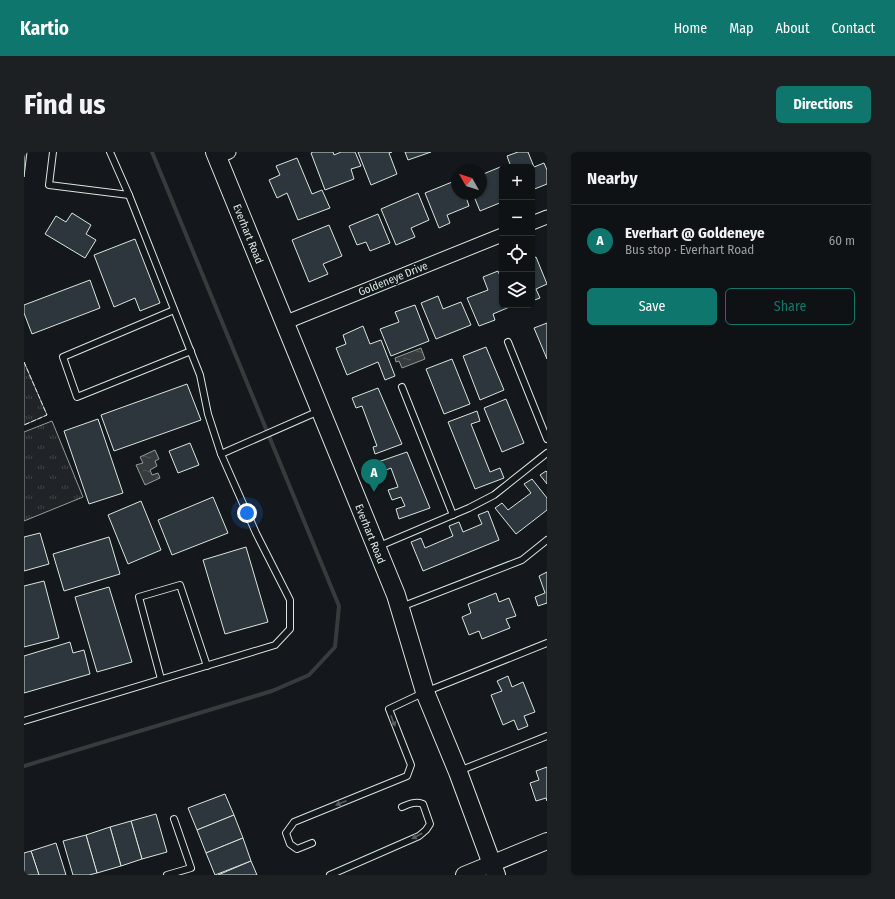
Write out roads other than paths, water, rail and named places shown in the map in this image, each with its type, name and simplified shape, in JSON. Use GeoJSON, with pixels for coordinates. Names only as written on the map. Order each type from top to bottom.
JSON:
{"type":"FeatureCollection","features":[{"type":"Feature","properties":{"kind":"main road","name":"Everhart Road"},"geometry":{"type":"LineString","coordinates":[[220,154],[284,323],[396,595],[425,692],[458,772],[493,869]]}},
{"type":"Feature","properties":{"kind":"street"},"geometry":{"type":"LineString","coordinates":[[535,222],[547,217]]}},
{"type":"Feature","properties":{"kind":"street","name":"Goldeneye Drive"},"geometry":{"type":"LineString","coordinates":[[284,323],[500,236]]}},
{"type":"Feature","properties":{"kind":"street"},"geometry":{"type":"LineString","coordinates":[[464,875],[493,869],[547,841]]}},
{"type":"Feature","properties":{"kind":"lane"},"geometry":{"type":"LineString","coordinates":[[53,152],[49,185],[129,195]]}},
{"type":"Feature","properties":{"kind":"lane"},"geometry":{"type":"LineString","coordinates":[[24,721],[275,645],[290,629],[290,600],[256,533],[221,454],[208,414],[200,375],[129,195],[110,152]]}},
{"type":"Feature","properties":{"kind":"lane"},"geometry":{"type":"LineString","coordinates":[[174,310],[62,357],[78,397],[191,351]]}},
{"type":"Feature","properties":{"kind":"lane"},"geometry":{"type":"LineString","coordinates":[[508,342],[547,439]]}},
{"type":"Feature","properties":{"kind":"lane"},"geometry":{"type":"LineString","coordinates":[[402,387],[453,515]]}},
{"type":"Feature","properties":{"kind":"lane"},"geometry":{"type":"LineString","coordinates":[[221,454],[320,411]]}},
{"type":"Feature","properties":{"kind":"lane"},"geometry":{"type":"LineString","coordinates":[[376,547],[453,515],[494,495],[547,453]]}},
{"type":"Feature","properties":{"kind":"lane"},"geometry":{"type":"LineString","coordinates":[[399,608],[522,560],[547,540]]}},
{"type":"Feature","properties":{"kind":"lane"},"geometry":{"type":"LineString","coordinates":[[162,679],[139,597],[180,585],[207,666]]}},
{"type":"Feature","properties":{"kind":"lane"},"geometry":{"type":"LineString","coordinates":[[312,844],[297,849],[290,844],[286,833],[294,822],[407,776],[411,766],[389,709],[425,692],[547,643]]}},
{"type":"Feature","properties":{"kind":"lane"},"geometry":{"type":"LineString","coordinates":[[458,772],[547,736]]}},
{"type":"Feature","properties":{"kind":"lane"},"geometry":{"type":"LineString","coordinates":[[330,875],[419,836],[426,830],[430,824],[423,804],[412,803],[402,807]]}},
{"type":"Feature","properties":{"kind":"lane"},"geometry":{"type":"LineString","coordinates":[[174,819],[193,875]]}},
{"type":"Feature","properties":{"kind":"lane"},"geometry":{"type":"LineString","coordinates":[[167,875],[191,868]]}},
{"type":"Feature","properties":{"kind":"water"},"geometry":{"type":"Polygon","coordinates":[[[421,348],[425,359],[402,368],[399,361],[396,362],[395,358],[421,348]]]}},
{"type":"Feature","properties":{"kind":"water"},"geometry":{"type":"Polygon","coordinates":[[[155,450],[159,459],[155,461],[157,466],[150,470],[152,475],[158,473],[160,478],[145,485],[136,465],[143,463],[140,457],[155,450]]]}},
{"type":"Feature","properties":{"kind":"waterway"},"geometry":{"type":"LineString","coordinates":[[24,766],[272,691],[309,675],[335,647],[339,606],[152,152]]}},
{"type":"Feature","properties":{"kind":"place","name":"Everhart @ Goldeneye"},"geometry":{"type":"Point","coordinates":[374,492]}}]}
